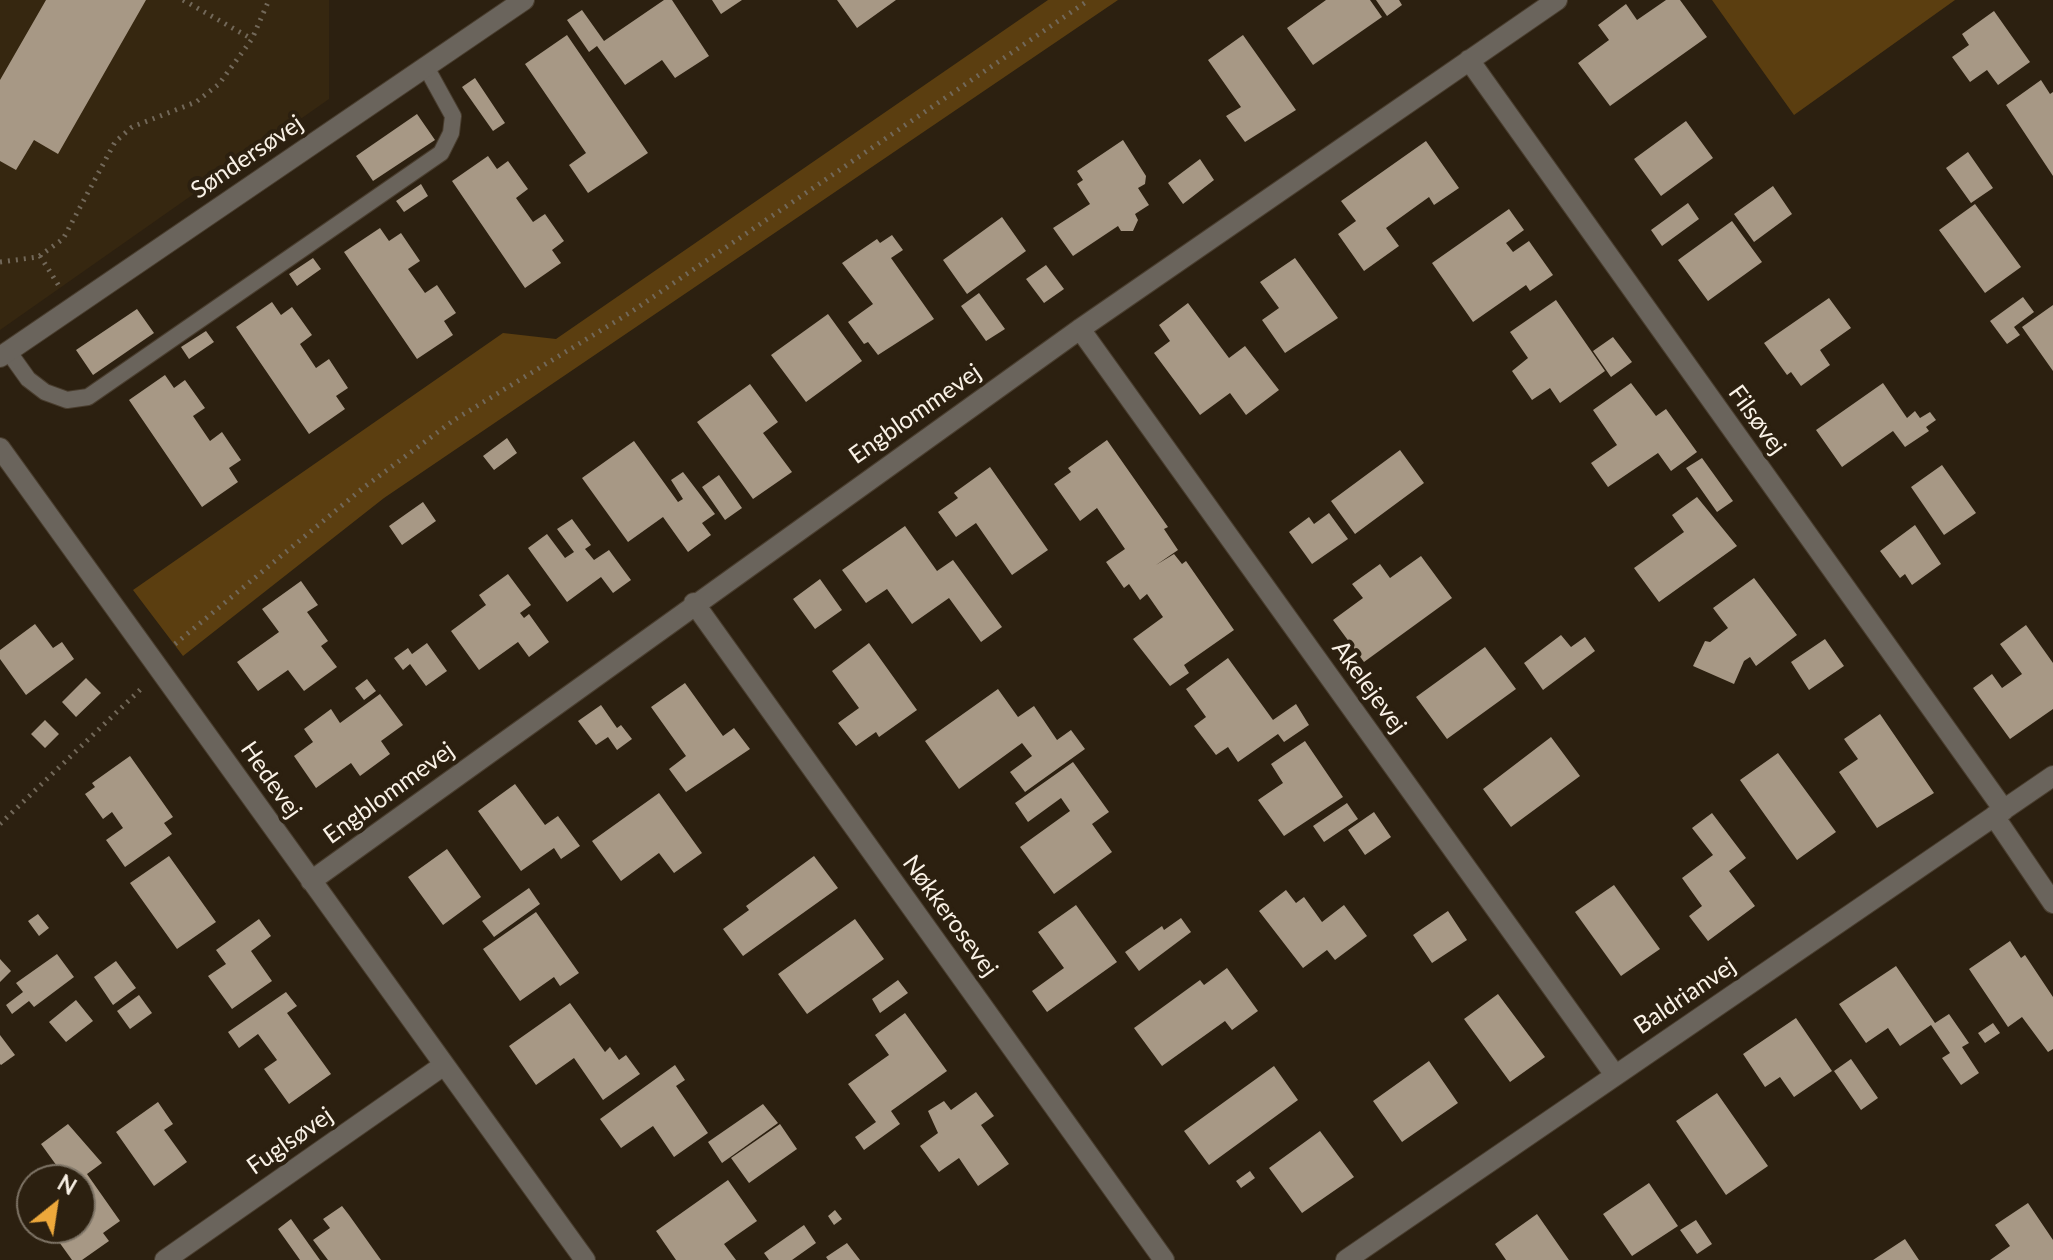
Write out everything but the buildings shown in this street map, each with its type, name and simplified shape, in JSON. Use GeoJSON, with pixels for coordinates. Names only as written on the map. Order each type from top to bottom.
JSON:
{"type":"FeatureCollection","features":[{"type":"Feature","properties":{"kind":"street","name":"Søndersøvej"},"geometry":{"type":"LineString","coordinates":[[4,354],[524,0]]}},
{"type":"Feature","properties":{"kind":"street","name":"Engblommevej"},"geometry":{"type":"LineString","coordinates":[[311,881],[694,603],[1080,329],[1557,0]]}},
{"type":"Feature","properties":{"kind":"street","name":"Filsøvej"},"geometry":{"type":"LineString","coordinates":[[1469,60],[1999,813],[2053,903]]}},
{"type":"Feature","properties":{"kind":"street","name":"Akelejevej"},"geometry":{"type":"LineString","coordinates":[[1080,329],[1615,1075]]}},
{"type":"Feature","properties":{"kind":"street","name":"Hedevej"},"geometry":{"type":"LineString","coordinates":[[0,448],[585,1260]]}},
{"type":"Feature","properties":{"kind":"street","name":"Nøkkerosevej"},"geometry":{"type":"LineString","coordinates":[[694,603],[1164,1260]]}},
{"type":"Feature","properties":{"kind":"street","name":"Baldrianvej"},"geometry":{"type":"LineString","coordinates":[[1346,1260],[2053,776]]}},
{"type":"Feature","properties":{"kind":"street","name":"Fuglsøvej"},"geometry":{"type":"LineString","coordinates":[[165,1260],[444,1065]]}},
{"type":"Feature","properties":{"kind":"lane"},"geometry":{"type":"LineString","coordinates":[[4,354],[45,392],[67,400],[88,397],[441,153],[451,133],[453,116],[426,67]]}},
{"type":"Feature","properties":{"kind":"path"},"geometry":{"type":"LineString","coordinates":[[183,0],[252,39]]}},
{"type":"Feature","properties":{"kind":"path"},"geometry":{"type":"LineString","coordinates":[[0,262],[38,257],[63,239],[115,142],[132,127],[196,102],[236,66],[269,0]]}},
{"type":"Feature","properties":{"kind":"path"},"geometry":{"type":"LineString","coordinates":[[0,824],[159,668],[174,645],[363,488],[454,420],[631,312],[1089,0]]}},
{"type":"Feature","properties":{"kind":"shaded area"},"geometry":{"type":"Polygon","coordinates":[[[0,0],[329,0],[329,99],[0,330],[0,0]]]}},
{"type":"Feature","properties":{"kind":"shaded area"},"geometry":{"type":"Polygon","coordinates":[[[1048,0],[1118,0],[384,498],[183,656],[133,590],[503,333],[556,339],[1048,0]]]}},
{"type":"Feature","properties":{"kind":"shaded area"},"geometry":{"type":"Polygon","coordinates":[[[1712,0],[1955,0],[1794,115],[1712,0]]]}}]}
